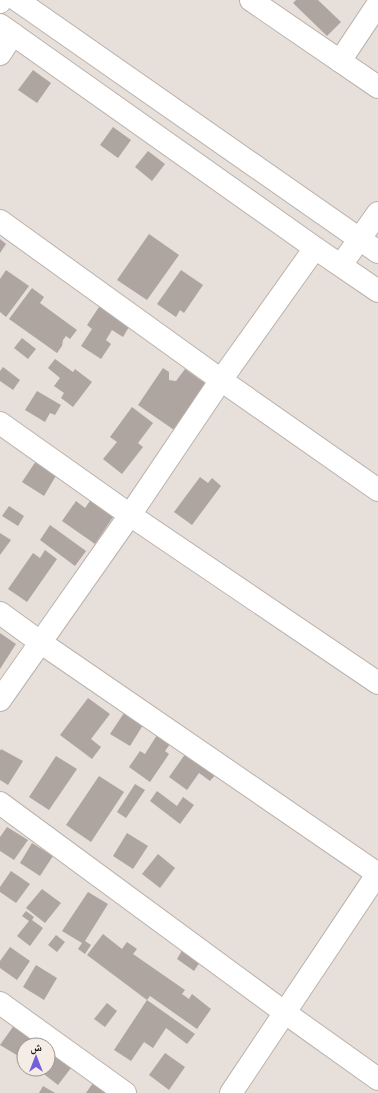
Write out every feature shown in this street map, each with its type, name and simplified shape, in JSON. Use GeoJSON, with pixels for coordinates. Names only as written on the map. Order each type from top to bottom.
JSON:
{"type":"FeatureCollection","features":[{"type":"Feature","properties":{"kind":"street"},"geometry":{"type":"LineString","coordinates":[[17,0],[378,252]]}},
{"type":"Feature","properties":{"kind":"street"},"geometry":{"type":"LineString","coordinates":[[251,0],[378,87]]}},
{"type":"Feature","properties":{"kind":"street"},"geometry":{"type":"LineString","coordinates":[[340,61],[378,4]]}},
{"type":"Feature","properties":{"kind":"street"},"geometry":{"type":"LineString","coordinates":[[0,54],[6,30],[378,291]]}},
{"type":"Feature","properties":{"kind":"street"},"geometry":{"type":"LineString","coordinates":[[341,265],[378,213]]}},
{"type":"Feature","properties":{"kind":"street"},"geometry":{"type":"LineString","coordinates":[[0,221],[221,380],[378,490]]}},
{"type":"Feature","properties":{"kind":"street"},"geometry":{"type":"LineString","coordinates":[[0,700],[130,515],[221,380],[315,248]]}},
{"type":"Feature","properties":{"kind":"street"},"geometry":{"type":"LineString","coordinates":[[0,423],[130,515],[378,683]]}},
{"type":"Feature","properties":{"kind":"street"},"geometry":{"type":"LineString","coordinates":[[0,613],[378,874],[230,1093]]}},
{"type":"Feature","properties":{"kind":"street"},"geometry":{"type":"LineString","coordinates":[[0,803],[284,1012],[378,1079]]}},
{"type":"Feature","properties":{"kind":"street"},"geometry":{"type":"LineString","coordinates":[[0,1003],[125,1093]]}},
{"type":"Feature","properties":{"kind":"building"},"geometry":{"type":"Polygon","coordinates":[[[296,0],[318,0],[341,22],[327,36],[293,3],[296,0]]]}},
{"type":"Feature","properties":{"kind":"building"},"geometry":{"type":"Polygon","coordinates":[[[33,70],[51,83],[37,103],[18,90],[33,70]]]}},
{"type":"Feature","properties":{"kind":"building"},"geometry":{"type":"Polygon","coordinates":[[[113,127],[131,140],[118,158],[100,145],[113,127]]]}},
{"type":"Feature","properties":{"kind":"building"},"geometry":{"type":"Polygon","coordinates":[[[148,151],[165,164],[152,181],[135,167],[148,151]]]}},
{"type":"Feature","properties":{"kind":"building"},"geometry":{"type":"Polygon","coordinates":[[[149,234],[179,255],[147,300],[117,280],[149,234]]]}},
{"type":"Feature","properties":{"kind":"building"},"geometry":{"type":"Polygon","coordinates":[[[0,239],[6,244],[0,253],[0,239]]]}},
{"type":"Feature","properties":{"kind":"building"},"geometry":{"type":"Polygon","coordinates":[[[6,270],[29,286],[6,317],[0,312],[0,279],[6,270]]]}},
{"type":"Feature","properties":{"kind":"building"},"geometry":{"type":"Polygon","coordinates":[[[181,270],[203,285],[184,313],[180,310],[176,317],[157,304],[181,270]]]}},
{"type":"Feature","properties":{"kind":"building"},"geometry":{"type":"Polygon","coordinates":[[[32,288],[44,297],[40,303],[77,330],[70,339],[66,336],[57,353],[9,319],[32,288]]]}},
{"type":"Feature","properties":{"kind":"building"},"geometry":{"type":"Polygon","coordinates":[[[103,301],[133,320],[123,337],[112,330],[106,340],[111,344],[101,359],[81,346],[92,329],[87,325],[103,301]]]}},
{"type":"Feature","properties":{"kind":"building"},"geometry":{"type":"Polygon","coordinates":[[[22,338],[36,349],[28,359],[14,348],[22,338]]]}},
{"type":"Feature","properties":{"kind":"building"},"geometry":{"type":"Polygon","coordinates":[[[55,359],[73,372],[75,369],[92,382],[73,407],[61,398],[64,393],[54,386],[60,378],[48,368],[55,359]]]}},
{"type":"Feature","properties":{"kind":"building"},"geometry":{"type":"Polygon","coordinates":[[[3,367],[20,380],[13,390],[0,381],[0,371],[3,367]]]}},
{"type":"Feature","properties":{"kind":"building"},"geometry":{"type":"Polygon","coordinates":[[[163,368],[169,372],[169,380],[176,381],[185,369],[209,386],[177,432],[138,405],[163,368]]]}},
{"type":"Feature","properties":{"kind":"building"},"geometry":{"type":"Polygon","coordinates":[[[37,391],[61,405],[55,415],[50,413],[45,422],[25,410],[37,391]]]}},
{"type":"Feature","properties":{"kind":"building"},"geometry":{"type":"Polygon","coordinates":[[[132,407],[153,423],[138,443],[143,447],[122,474],[103,459],[117,442],[110,437],[132,407]]]}},
{"type":"Feature","properties":{"kind":"building"},"geometry":{"type":"Polygon","coordinates":[[[36,461],[57,474],[44,496],[22,482],[36,461]]]}},
{"type":"Feature","properties":{"kind":"building"},"geometry":{"type":"Polygon","coordinates":[[[200,477],[208,483],[212,478],[221,486],[192,525],[174,512],[200,477]]]}},
{"type":"Feature","properties":{"kind":"building"},"geometry":{"type":"Polygon","coordinates":[[[92,498],[115,514],[95,544],[62,521],[76,501],[85,508],[92,498]]]}},
{"type":"Feature","properties":{"kind":"building"},"geometry":{"type":"Polygon","coordinates":[[[9,506],[24,516],[18,526],[2,516],[9,506]]]}},
{"type":"Feature","properties":{"kind":"building"},"geometry":{"type":"Polygon","coordinates":[[[50,525],[86,551],[75,566],[40,540],[50,525]]]}},
{"type":"Feature","properties":{"kind":"building"},"geometry":{"type":"Polygon","coordinates":[[[0,533],[11,540],[0,555],[0,533]]]}},
{"type":"Feature","properties":{"kind":"building"},"geometry":{"type":"Polygon","coordinates":[[[45,550],[57,559],[27,602],[8,589],[33,553],[40,558],[45,550]]]}},
{"type":"Feature","properties":{"kind":"building"},"geometry":{"type":"Polygon","coordinates":[[[0,633],[16,644],[0,669],[0,633]]]}},
{"type":"Feature","properties":{"kind":"building"},"geometry":{"type":"Polygon","coordinates":[[[88,698],[110,714],[91,739],[101,747],[92,759],[60,735],[88,698]]]}},
{"type":"Feature","properties":{"kind":"building"},"geometry":{"type":"Polygon","coordinates":[[[124,713],[143,725],[130,746],[110,734],[124,713]]]}},
{"type":"Feature","properties":{"kind":"building"},"geometry":{"type":"Polygon","coordinates":[[[157,735],[170,744],[165,751],[169,754],[150,782],[129,767],[140,751],[145,754],[157,735]]]}},
{"type":"Feature","properties":{"kind":"building"},"geometry":{"type":"Polygon","coordinates":[[[1,749],[23,761],[8,785],[0,780],[1,749]]]}},
{"type":"Feature","properties":{"kind":"building"},"geometry":{"type":"Polygon","coordinates":[[[186,753],[216,774],[210,781],[199,773],[187,790],[169,777],[186,753]]]}},
{"type":"Feature","properties":{"kind":"building"},"geometry":{"type":"Polygon","coordinates":[[[56,756],[77,769],[49,810],[29,797],[56,756]]]}},
{"type":"Feature","properties":{"kind":"building"},"geometry":{"type":"Polygon","coordinates":[[[99,776],[124,792],[91,842],[66,825],[99,776]]]}},
{"type":"Feature","properties":{"kind":"building"},"geometry":{"type":"Polygon","coordinates":[[[135,784],[145,790],[126,818],[117,812],[135,784]]]}},
{"type":"Feature","properties":{"kind":"building"},"geometry":{"type":"Polygon","coordinates":[[[157,791],[177,806],[183,797],[194,805],[180,824],[150,801],[157,791]]]}},
{"type":"Feature","properties":{"kind":"building"},"geometry":{"type":"Polygon","coordinates":[[[7,827],[28,840],[14,860],[0,851],[0,837],[7,827]]]}},
{"type":"Feature","properties":{"kind":"building"},"geometry":{"type":"Polygon","coordinates":[[[127,833],[148,846],[133,869],[113,856],[127,833]]]}},
{"type":"Feature","properties":{"kind":"building"},"geometry":{"type":"Polygon","coordinates":[[[32,843],[53,856],[40,876],[20,863],[32,843]]]}},
{"type":"Feature","properties":{"kind":"building"},"geometry":{"type":"Polygon","coordinates":[[[158,854],[175,868],[160,888],[142,874],[158,854]]]}},
{"type":"Feature","properties":{"kind":"building"},"geometry":{"type":"Polygon","coordinates":[[[11,871],[30,884],[16,903],[0,892],[0,887],[11,871]]]}},
{"type":"Feature","properties":{"kind":"building"},"geometry":{"type":"Polygon","coordinates":[[[42,889],[61,903],[45,923],[26,908],[42,889]]]}},
{"type":"Feature","properties":{"kind":"building"},"geometry":{"type":"Polygon","coordinates":[[[88,892],[108,904],[85,941],[91,945],[85,954],[78,949],[82,943],[62,931],[88,892]]]}},
{"type":"Feature","properties":{"kind":"building"},"geometry":{"type":"Polygon","coordinates":[[[26,911],[34,917],[32,920],[43,928],[30,946],[17,936],[29,921],[22,916],[26,911]]]}},
{"type":"Feature","properties":{"kind":"building"},"geometry":{"type":"Polygon","coordinates":[[[103,934],[122,949],[127,942],[137,949],[133,954],[185,990],[182,994],[189,999],[192,994],[211,1009],[197,1029],[150,996],[147,1000],[87,955],[103,934]]]}},
{"type":"Feature","properties":{"kind":"building"},"geometry":{"type":"Polygon","coordinates":[[[56,935],[65,942],[57,952],[48,945],[56,935]]]}},
{"type":"Feature","properties":{"kind":"building"},"geometry":{"type":"Polygon","coordinates":[[[10,947],[30,961],[17,980],[0,968],[0,961],[10,947]]]}},
{"type":"Feature","properties":{"kind":"building"},"geometry":{"type":"Polygon","coordinates":[[[184,947],[202,959],[194,971],[177,959],[184,947]]]}},
{"type":"Feature","properties":{"kind":"building"},"geometry":{"type":"Polygon","coordinates":[[[36,965],[57,978],[44,1000],[23,987],[36,965]]]}},
{"type":"Feature","properties":{"kind":"building"},"geometry":{"type":"Polygon","coordinates":[[[147,1000],[195,1034],[187,1044],[166,1028],[153,1048],[144,1042],[131,1061],[114,1050],[147,1000]]]}},
{"type":"Feature","properties":{"kind":"building"},"geometry":{"type":"Polygon","coordinates":[[[107,1003],[117,1011],[105,1027],[94,1019],[107,1003]]]}},
{"type":"Feature","properties":{"kind":"building"},"geometry":{"type":"Polygon","coordinates":[[[15,1024],[34,1036],[16,1037],[16,1055],[0,1045],[15,1024]]]}},
{"type":"Feature","properties":{"kind":"building"},"geometry":{"type":"Polygon","coordinates":[[[56,1051],[74,1064],[58,1085],[48,1077],[56,1077],[56,1051]]]}},
{"type":"Feature","properties":{"kind":"building"},"geometry":{"type":"Polygon","coordinates":[[[165,1053],[185,1067],[169,1090],[149,1075],[165,1053]]]}},
{"type":"Feature","properties":{"kind":"building"},"geometry":{"type":"Polygon","coordinates":[[[95,1080],[113,1093],[86,1093],[95,1080]]]}},
{"type":"Feature","properties":{"kind":"building"},"geometry":{"type":"Polygon","coordinates":[[[43,1086],[55,1093],[39,1093],[43,1086]]]}}]}
